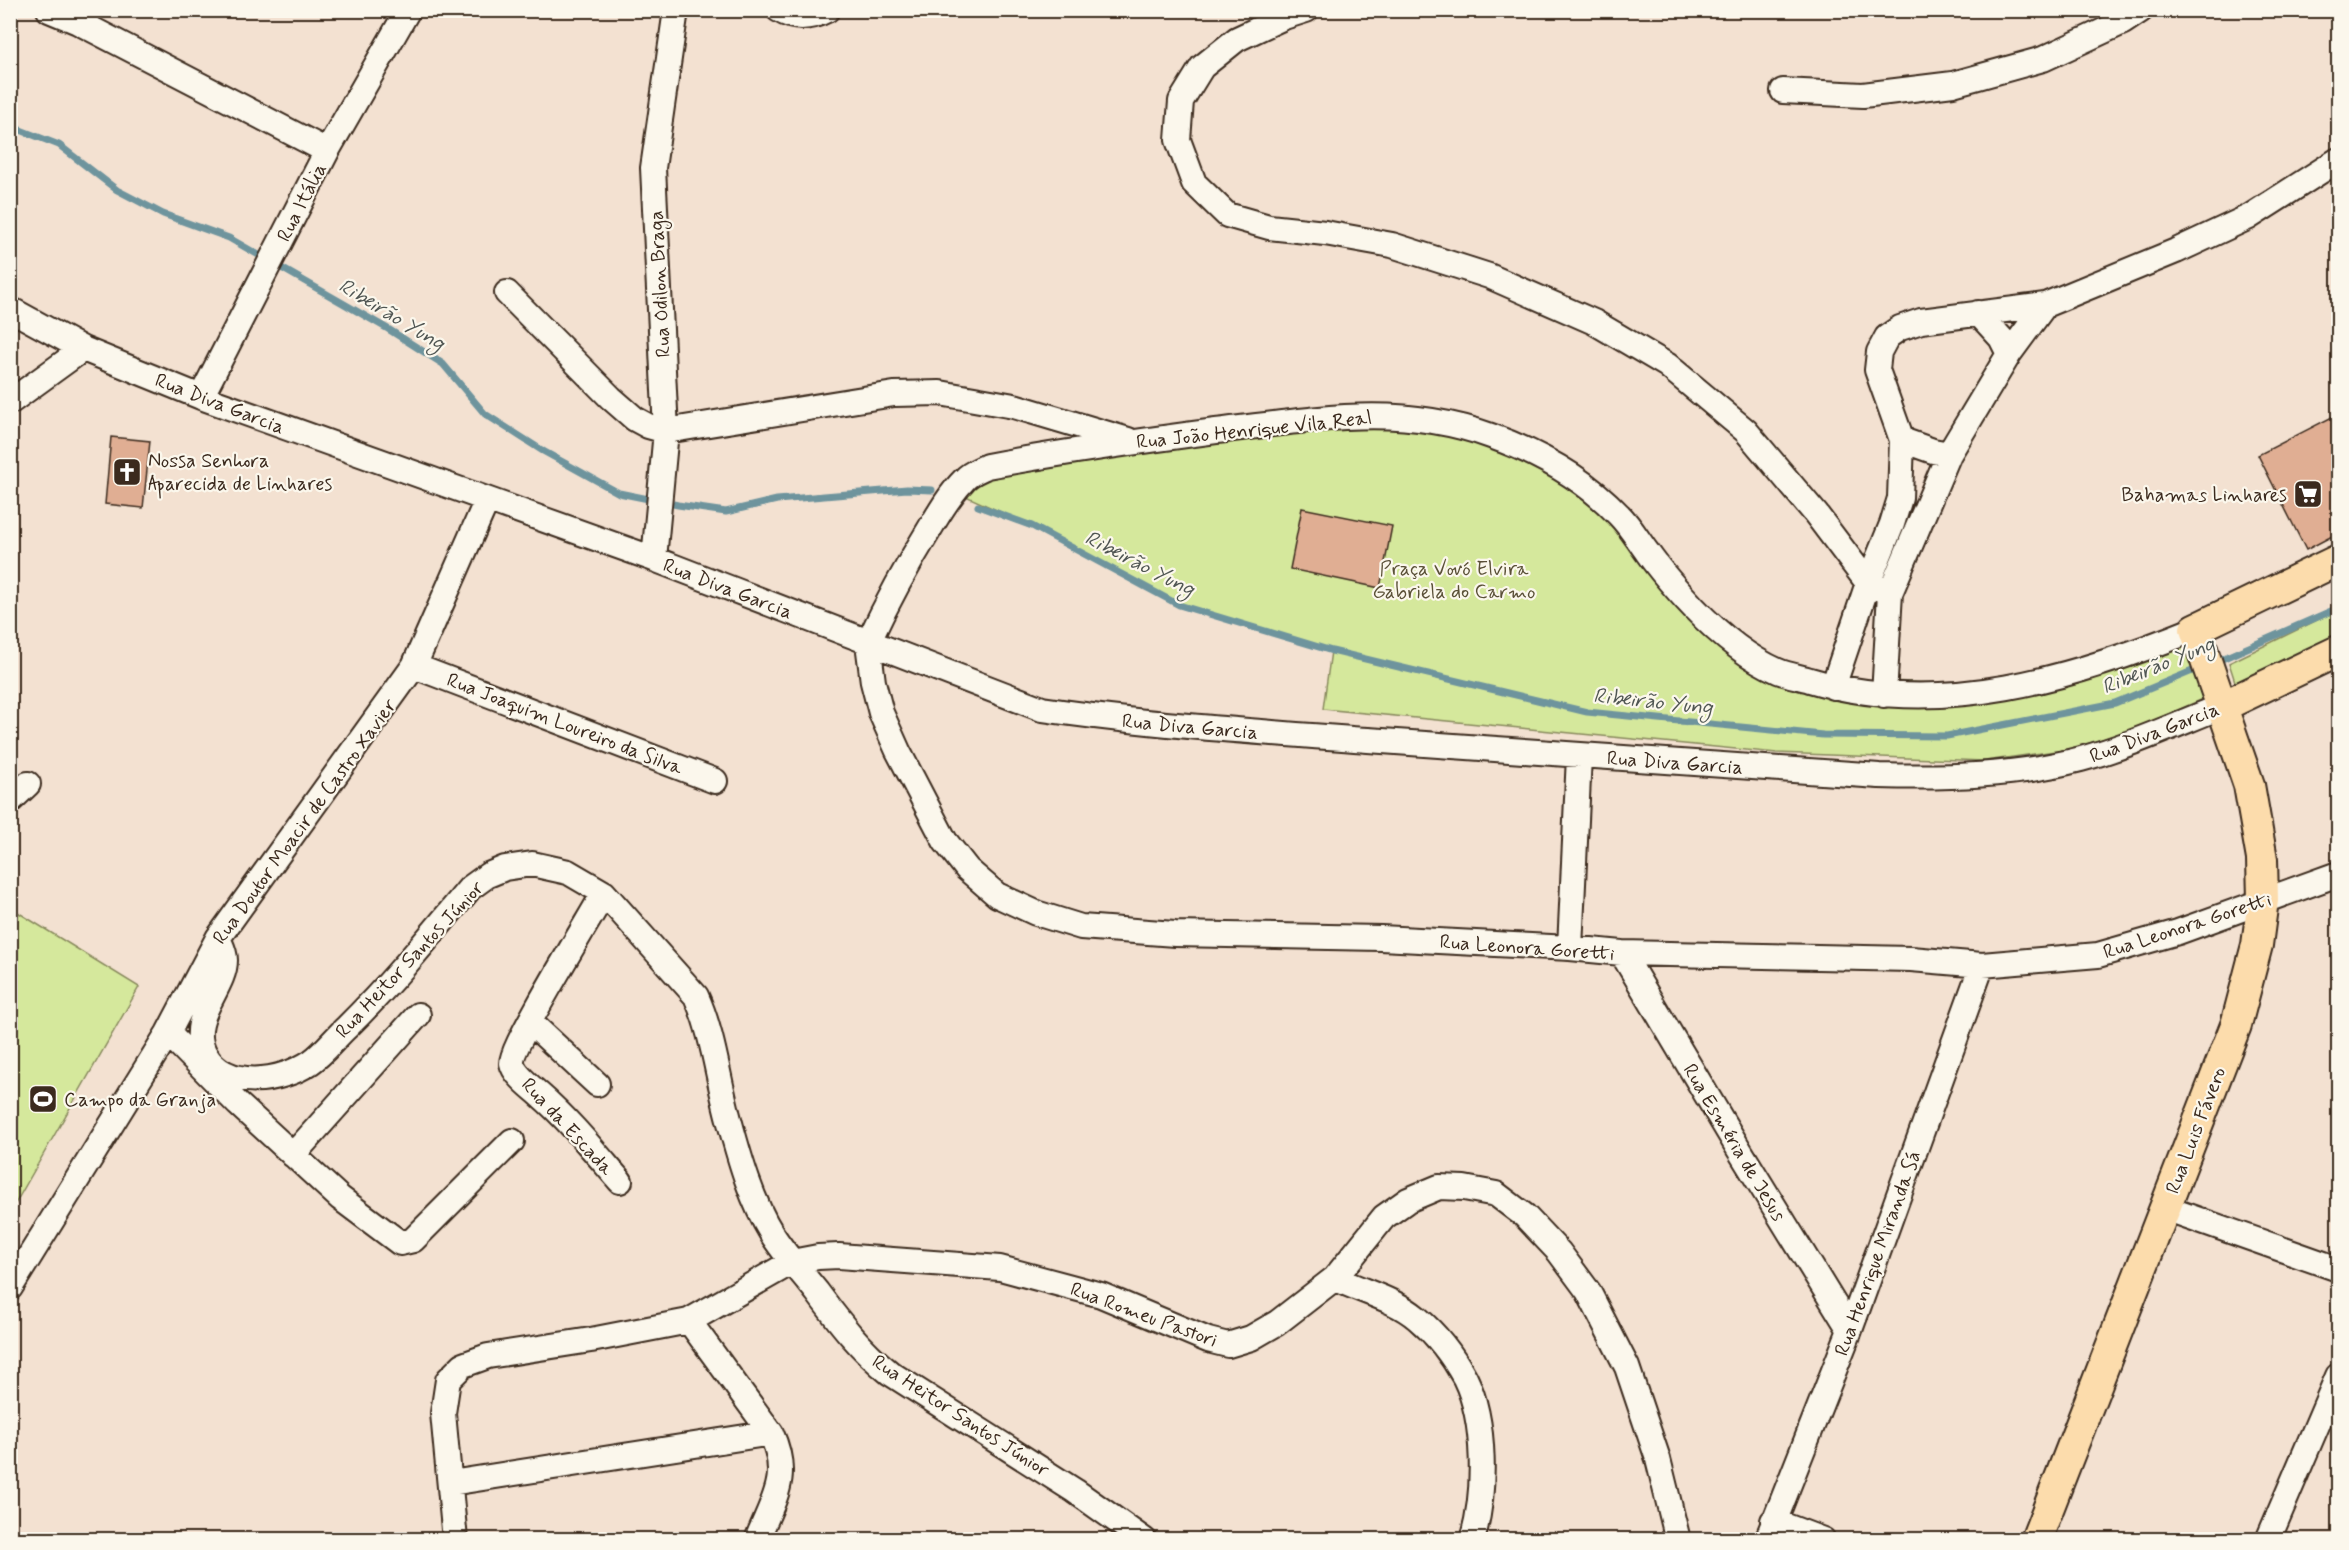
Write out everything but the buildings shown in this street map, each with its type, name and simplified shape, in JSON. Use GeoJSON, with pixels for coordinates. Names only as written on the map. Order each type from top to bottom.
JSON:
{"type":"FeatureCollection","features":[{"type":"Feature","properties":{"kind":"main road","name":"Rua João Henrique Vila Real"},"geometry":{"type":"LineString","coordinates":[[2197,636],[2338,560]]}},
{"type":"Feature","properties":{"kind":"main road","name":"Rua Luis Fávero"},"geometry":{"type":"LineString","coordinates":[[2036,1539],[2236,1025],[2255,956],[2263,900],[2262,859],[2249,784],[2197,636]]}},
{"type":"Feature","properties":{"kind":"main road","name":"Rua Diva Garcia"},"geometry":{"type":"LineString","coordinates":[[2219,694],[2338,651]]}},
{"type":"Feature","properties":{"kind":"street"},"geometry":{"type":"LineString","coordinates":[[49,10],[80,16],[327,151]]}},
{"type":"Feature","properties":{"kind":"street","name":"Rua Itália"},"geometry":{"type":"LineString","coordinates":[[201,397],[327,151],[408,10]]}},
{"type":"Feature","properties":{"kind":"street","name":"Rua Odilon Braga"},"geometry":{"type":"LineString","coordinates":[[654,559],[666,431],[653,168],[676,10]]}},
{"type":"Feature","properties":{"kind":"street"},"geometry":{"type":"LineString","coordinates":[[779,10],[790,17],[809,18],[827,10]]}},
{"type":"Feature","properties":{"kind":"street"},"geometry":{"type":"LineString","coordinates":[[1306,10],[1284,17],[1237,39],[1202,67],[1181,101],[1178,140],[1194,183],[1227,215],[1269,227],[1325,233],[1392,245],[1489,276],[1594,322],[1667,365],[1746,431],[1816,514],[1868,583],[1890,593]]}},
{"type":"Feature","properties":{"kind":"street"},"geometry":{"type":"LineString","coordinates":[[1783,91],[1863,95],[1953,84],[2043,59],[2123,22],[2141,10]]}},
{"type":"Feature","properties":{"kind":"street"},"geometry":{"type":"LineString","coordinates":[[1833,687],[1900,498],[1902,440],[1877,370],[1879,352],[1887,337],[1900,328],[1921,321],[2045,305],[2176,252],[2249,217],[2338,160]]}},
{"type":"Feature","properties":{"kind":"street"},"geometry":{"type":"LineString","coordinates":[[507,293],[611,398],[635,419],[648,426],[666,431],[894,394],[940,393],[1014,406],[1133,441]]}},
{"type":"Feature","properties":{"kind":"street"},"geometry":{"type":"LineString","coordinates":[[1884,696],[1890,593],[1949,454],[2009,354],[2045,305]]}},
{"type":"Feature","properties":{"kind":"street","name":"Rua Diva Garcia"},"geometry":{"type":"LineString","coordinates":[[10,309],[83,349],[201,397],[654,559],[868,643],[1053,711],[1193,727],[1579,756],[1879,776],[1981,775],[2080,759],[2129,743],[2219,694]]}},
{"type":"Feature","properties":{"kind":"street"},"geometry":{"type":"LineString","coordinates":[[1978,313],[2001,338],[2009,354]]}},
{"type":"Feature","properties":{"kind":"street"},"geometry":{"type":"LineString","coordinates":[[10,402],[83,349]]}},
{"type":"Feature","properties":{"kind":"street","name":"Rua João Henrique Vila Real"},"geometry":{"type":"LineString","coordinates":[[868,643],[892,592],[922,541],[951,497],[973,472],[987,466],[1133,441],[1341,416],[1387,415],[1444,423],[1488,435],[1545,459],[1600,497],[1622,517],[1665,576],[1730,642],[1778,670],[1833,687],[1884,696],[1976,692],[2049,680],[2197,636]]}},
{"type":"Feature","properties":{"kind":"street"},"geometry":{"type":"LineString","coordinates":[[1902,440],[1949,454]]}},
{"type":"Feature","properties":{"kind":"street","name":"Rua Doutor Moacir de Castro Xavier"},"geometry":{"type":"LineString","coordinates":[[10,1288],[168,1033],[218,938],[414,666],[486,500]]}},
{"type":"Feature","properties":{"kind":"street","name":"Rua Leonora Goretti"},"geometry":{"type":"LineString","coordinates":[[868,643],[873,682],[881,713],[945,841],[967,869],[997,895],[1036,913],[1081,927],[1175,934],[1381,938],[1622,953],[1911,959],[1982,964],[2098,955],[2178,932],[2338,874]]}},
{"type":"Feature","properties":{"kind":"street","name":"Rua Joaquim Loureiro da Silva"},"geometry":{"type":"LineString","coordinates":[[414,666],[715,781]]}},
{"type":"Feature","properties":{"kind":"street"},"geometry":{"type":"LineString","coordinates":[[1570,948],[1579,756]]}},
{"type":"Feature","properties":{"kind":"street"},"geometry":{"type":"LineString","coordinates":[[10,801],[28,784]]}},
{"type":"Feature","properties":{"kind":"street","name":"Rua Heitor Santos Júnior"},"geometry":{"type":"LineString","coordinates":[[218,938],[225,962],[200,1026],[201,1043],[206,1056],[217,1068],[240,1079],[260,1081],[283,1075],[311,1062],[376,998],[470,888],[488,875],[505,867],[532,864],[568,872],[604,893],[696,996],[711,1040],[730,1124],[753,1192],[771,1233],[849,1335],[890,1373],[1076,1491],[1144,1539]]}},
{"type":"Feature","properties":{"kind":"street"},"geometry":{"type":"LineString","coordinates":[[597,1084],[530,1022],[604,893]]}},
{"type":"Feature","properties":{"kind":"street","name":"Rua Esméria de Jesus"},"geometry":{"type":"LineString","coordinates":[[1622,953],[1850,1330]]}},
{"type":"Feature","properties":{"kind":"street","name":"Rua Henrique Miranda Sá"},"geometry":{"type":"LineString","coordinates":[[1770,1530],[1850,1330],[1982,964]]}},
{"type":"Feature","properties":{"kind":"street"},"geometry":{"type":"LineString","coordinates":[[293,1155],[418,1015]]}},
{"type":"Feature","properties":{"kind":"street","name":"Rua da Escada"},"geometry":{"type":"LineString","coordinates":[[530,1022],[513,1056],[512,1063],[516,1071],[574,1127],[620,1181]]}},
{"type":"Feature","properties":{"kind":"street"},"geometry":{"type":"LineString","coordinates":[[168,1033],[340,1198],[400,1243],[406,1243],[420,1233],[512,1141]]}},
{"type":"Feature","properties":{"kind":"street","name":"Rua Romeu Pastori"},"geometry":{"type":"LineString","coordinates":[[792,1262],[839,1256],[1000,1268],[1101,1295],[1208,1340],[1228,1345],[1251,1338],[1277,1323],[1335,1278],[1384,1217],[1408,1200],[1439,1187],[1464,1188],[1496,1194],[1525,1216],[1559,1252],[1588,1291],[1627,1367],[1658,1459],[1678,1539]]}},
{"type":"Feature","properties":{"kind":"street"},"geometry":{"type":"LineString","coordinates":[[2165,1208],[2338,1269]]}},
{"type":"Feature","properties":{"kind":"street"},"geometry":{"type":"LineString","coordinates":[[455,1539],[443,1413],[448,1380],[463,1365],[488,1356],[591,1340],[690,1321],[792,1262]]}},
{"type":"Feature","properties":{"kind":"street"},"geometry":{"type":"LineString","coordinates":[[1335,1278],[1353,1288],[1389,1301],[1416,1317],[1443,1344],[1465,1379],[1477,1418],[1482,1475],[1478,1521],[1472,1539]]}},
{"type":"Feature","properties":{"kind":"street"},"geometry":{"type":"LineString","coordinates":[[690,1321],[771,1433],[777,1447],[782,1471],[780,1484],[757,1539]]}},
{"type":"Feature","properties":{"kind":"street"},"geometry":{"type":"LineString","coordinates":[[2268,1539],[2338,1376]]}},
{"type":"Feature","properties":{"kind":"street"},"geometry":{"type":"LineString","coordinates":[[451,1483],[771,1433]]}},
{"type":"Feature","properties":{"kind":"street"},"geometry":{"type":"LineString","coordinates":[[1770,1530],[1823,1539]]}},
{"type":"Feature","properties":{"kind":"green space","name":"Praça Vovó Elvira Gabriela do Carmo"},"geometry":{"type":"Polygon","coordinates":[[[1341,421],[1433,425],[1544,463],[1594,503],[1677,602],[1784,666],[1855,680],[1972,684],[2183,637],[2210,696],[2127,732],[2070,749],[1985,761],[1777,753],[1323,709],[1331,651],[1179,605],[1032,526],[959,493],[985,477],[1341,421]]]}},
{"type":"Feature","properties":{"kind":"green space"},"geometry":{"type":"Polygon","coordinates":[[[2338,610],[2338,644],[2238,691],[2229,663],[2338,610]]]}},
{"type":"Feature","properties":{"kind":"green space","name":"Campo da Granja"},"geometry":{"type":"Polygon","coordinates":[[[11,908],[139,987],[11,1211],[11,908]]]}},
{"type":"Feature","properties":{"kind":"waterway","name":"Ribeirão Yung"},"geometry":{"type":"LineString","coordinates":[[10,126],[59,145],[117,190],[163,214],[229,238],[388,329],[443,364],[485,414],[543,451],[619,493],[726,512],[777,500],[907,489],[932,490]]}},
{"type":"Feature","properties":{"kind":"waterway","name":"Ribeirão Yung"},"geometry":{"type":"LineString","coordinates":[[978,506],[1032,526],[1179,605],[1332,651],[1587,712],[1823,735],[1947,736],[2115,703],[2202,667]]}},
{"type":"Feature","properties":{"kind":"waterway","name":"Ribeirão Yung"},"geometry":{"type":"LineString","coordinates":[[2215,662],[2338,608]]}},
{"type":"Feature","properties":{"kind":"place","name":"Nossa Senhora Aparecida de Linhares"},"geometry":{"type":"Point","coordinates":[127,472]}},
{"type":"Feature","properties":{"kind":"place","name":"Bahamas Linhares"},"geometry":{"type":"Point","coordinates":[2308,494]}},
{"type":"Feature","properties":{"kind":"place","name":"Campo da Granja"},"geometry":{"type":"Point","coordinates":[43,1099]}}]}
